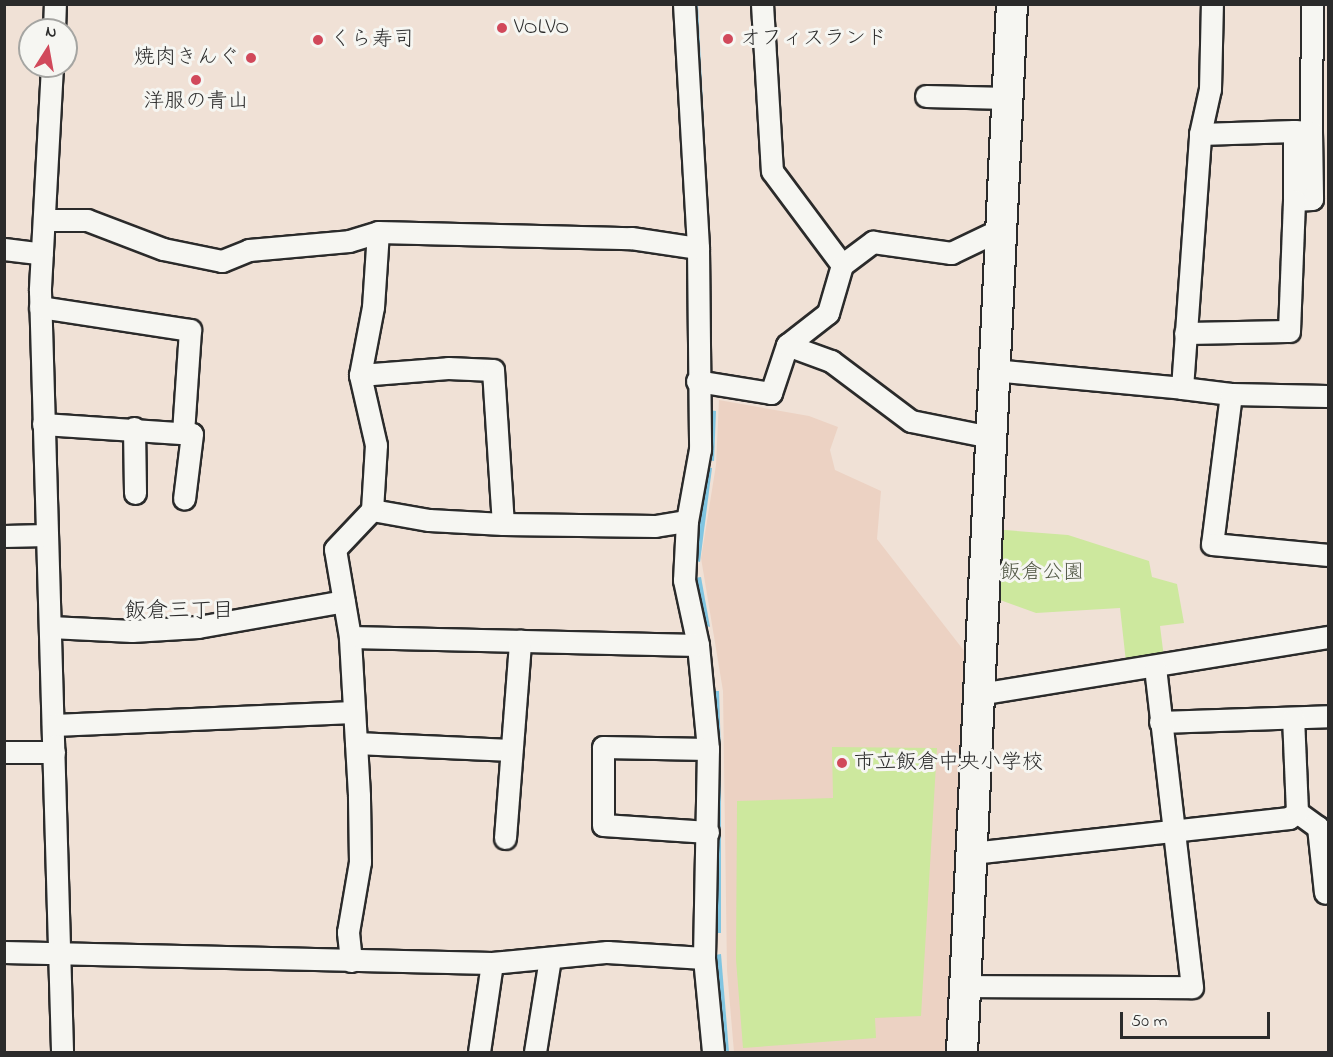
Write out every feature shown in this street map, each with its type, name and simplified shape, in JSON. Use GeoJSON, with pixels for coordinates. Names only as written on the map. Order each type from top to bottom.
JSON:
{"type":"FeatureCollection","features":[{"type":"Feature","properties":{"kind":"street"},"geometry":{"type":"LineString","coordinates":[[684,4],[698,248],[697,381],[700,449],[687,521],[684,580],[698,645],[708,749],[704,958],[713,1053]]}},
{"type":"Feature","properties":{"kind":"street"},"geometry":{"type":"LineString","coordinates":[[762,4],[772,171],[842,265]]}},
{"type":"Feature","properties":{"kind":"street"},"geometry":{"type":"LineString","coordinates":[[962,1053],[1012,4]]}},
{"type":"Feature","properties":{"kind":"street"},"geometry":{"type":"LineString","coordinates":[[1182,388],[1200,134],[1210,89],[1212,4]]}},
{"type":"Feature","properties":{"kind":"street"},"geometry":{"type":"LineString","coordinates":[[1185,333],[1289,331],[1311,199],[1302,131],[1312,4]]}},
{"type":"Feature","properties":{"kind":"street"},"geometry":{"type":"LineString","coordinates":[[51,78],[40,307],[62,1053]]}},
{"type":"Feature","properties":{"kind":"street"},"geometry":{"type":"LineString","coordinates":[[926,96],[1007,98]]}},
{"type":"Feature","properties":{"kind":"street"},"geometry":{"type":"LineString","coordinates":[[1200,134],[1302,131]]}},
{"type":"Feature","properties":{"kind":"street"},"geometry":{"type":"LineString","coordinates":[[44,220],[87,220],[163,249],[222,261],[249,250],[349,241],[378,232],[631,238],[698,248]]}},
{"type":"Feature","properties":{"kind":"street"},"geometry":{"type":"LineString","coordinates":[[697,381],[771,393],[788,345],[828,313],[842,265],[873,242],[951,253],[1001,229]]}},
{"type":"Feature","properties":{"kind":"street"},"geometry":{"type":"LineString","coordinates":[[351,961],[348,932],[360,862],[356,743],[350,637],[335,549],[372,510],[376,445],[360,375],[373,307],[378,232]]}},
{"type":"Feature","properties":{"kind":"street"},"geometry":{"type":"LineString","coordinates":[[4,249],[42,254]]}},
{"type":"Feature","properties":{"kind":"street"},"geometry":{"type":"LineString","coordinates":[[40,307],[190,330],[183,433]]}},
{"type":"Feature","properties":{"kind":"street"},"geometry":{"type":"LineString","coordinates":[[788,345],[831,361],[911,421],[990,437]]}},
{"type":"Feature","properties":{"kind":"street"},"geometry":{"type":"LineString","coordinates":[[360,375],[448,368],[493,370],[503,524]]}},
{"type":"Feature","properties":{"kind":"street"},"geometry":{"type":"LineString","coordinates":[[993,370],[1231,394],[1329,396]]}},
{"type":"Feature","properties":{"kind":"street"},"geometry":{"type":"LineString","coordinates":[[1231,394],[1212,544],[1329,555]]}},
{"type":"Feature","properties":{"kind":"street"},"geometry":{"type":"LineString","coordinates":[[44,424],[134,428],[192,434],[184,499]]}},
{"type":"Feature","properties":{"kind":"street"},"geometry":{"type":"LineString","coordinates":[[134,428],[135,493]]}},
{"type":"Feature","properties":{"kind":"street"},"geometry":{"type":"LineString","coordinates":[[372,510],[429,520],[503,524],[655,526],[687,521]]}},
{"type":"Feature","properties":{"kind":"street"},"geometry":{"type":"LineString","coordinates":[[4,536],[47,535]]}},
{"type":"Feature","properties":{"kind":"street"},"geometry":{"type":"LineString","coordinates":[[50,627],[132,631],[198,627],[344,601]]}},
{"type":"Feature","properties":{"kind":"street"},"geometry":{"type":"LineString","coordinates":[[350,637],[698,645]]}},
{"type":"Feature","properties":{"kind":"street"},"geometry":{"type":"LineString","coordinates":[[979,694],[1329,637]]}},
{"type":"Feature","properties":{"kind":"street"},"geometry":{"type":"LineString","coordinates":[[505,838],[520,641]]}},
{"type":"Feature","properties":{"kind":"street"},"geometry":{"type":"LineString","coordinates":[[965,986],[1192,987],[1155,667]]}},
{"type":"Feature","properties":{"kind":"street"},"geometry":{"type":"LineString","coordinates":[[53,725],[354,712]]}},
{"type":"Feature","properties":{"kind":"street"},"geometry":{"type":"LineString","coordinates":[[1160,722],[1329,716]]}},
{"type":"Feature","properties":{"kind":"street"},"geometry":{"type":"LineString","coordinates":[[1293,718],[1297,812]]}},
{"type":"Feature","properties":{"kind":"street"},"geometry":{"type":"LineString","coordinates":[[356,743],[512,750]]}},
{"type":"Feature","properties":{"kind":"street"},"geometry":{"type":"LineString","coordinates":[[708,749],[603,747],[603,825],[708,832]]}},
{"type":"Feature","properties":{"kind":"street"},"geometry":{"type":"LineString","coordinates":[[4,752],[54,752]]}},
{"type":"Feature","properties":{"kind":"street"},"geometry":{"type":"LineString","coordinates":[[972,853],[1289,818],[1297,812]]}},
{"type":"Feature","properties":{"kind":"street"},"geometry":{"type":"LineString","coordinates":[[1297,812],[1318,827],[1324,893]]}},
{"type":"Feature","properties":{"kind":"street"},"geometry":{"type":"LineString","coordinates":[[4,952],[60,951],[351,961],[492,963],[607,952],[704,958]]}},
{"type":"Feature","properties":{"kind":"street"},"geometry":{"type":"LineString","coordinates":[[535,1053],[550,958]]}},
{"type":"Feature","properties":{"kind":"street"},"geometry":{"type":"LineString","coordinates":[[479,1053],[492,963]]}},
{"type":"Feature","properties":{"kind":"shaded area","name":"市立飯倉中央小学校"},"geometry":{"type":"Polygon","coordinates":[[[719,400],[809,416],[838,427],[830,450],[835,470],[881,491],[877,539],[965,652],[948,1052],[734,1052],[727,970],[723,691],[701,558],[716,465],[719,400]]]}},
{"type":"Feature","properties":{"kind":"green space","name":"飯倉公園"},"geometry":{"type":"Polygon","coordinates":[[[992,529],[1068,535],[1149,561],[1152,577],[1177,584],[1184,623],[1160,626],[1164,658],[1126,662],[1120,608],[1036,613],[989,596],[992,529]]]}},
{"type":"Feature","properties":{"kind":"green space"},"geometry":{"type":"Polygon","coordinates":[[[832,747],[937,748],[921,1016],[875,1018],[876,1038],[743,1048],[736,960],[737,801],[833,798],[832,747]]]}},
{"type":"Feature","properties":{"kind":"water"},"geometry":{"type":"Polygon","coordinates":[[[690,5],[698,5],[711,261],[705,260],[690,5]]]}},
{"type":"Feature","properties":{"kind":"water"},"geometry":{"type":"Polygon","coordinates":[[[708,410],[716,411],[714,461],[706,460],[708,410]]]}},
{"type":"Feature","properties":{"kind":"water"},"geometry":{"type":"Polygon","coordinates":[[[705,467],[712,468],[700,562],[693,560],[705,467]]]}},
{"type":"Feature","properties":{"kind":"water"},"geometry":{"type":"Polygon","coordinates":[[[701,577],[710,627],[701,624],[694,578],[701,577]]]}},
{"type":"Feature","properties":{"kind":"water"},"geometry":{"type":"Polygon","coordinates":[[[712,691],[719,691],[721,754],[715,754],[712,691]]]}},
{"type":"Feature","properties":{"kind":"water"},"geometry":{"type":"Polygon","coordinates":[[[715,770],[721,770],[721,933],[715,933],[715,770]]]}},
{"type":"Feature","properties":{"kind":"water"},"geometry":{"type":"Polygon","coordinates":[[[721,954],[729,1052],[722,1052],[715,955],[721,954]]]}},
{"type":"Feature","properties":{"kind":"place","name":"VOLVO"},"geometry":{"type":"Point","coordinates":[502,28]}},
{"type":"Feature","properties":{"kind":"place","name":"オフィスランド"},"geometry":{"type":"Point","coordinates":[728,39]}},
{"type":"Feature","properties":{"kind":"place","name":"くら寿司"},"geometry":{"type":"Point","coordinates":[318,40]}},
{"type":"Feature","properties":{"kind":"place","name":"焼肉きんぐ"},"geometry":{"type":"Point","coordinates":[251,58]}},
{"type":"Feature","properties":{"kind":"place","name":"洋服の青山"},"geometry":{"type":"Point","coordinates":[196,80]}},
{"type":"Feature","properties":{"kind":"place","name":"市立飯倉中央小学校"},"geometry":{"type":"Point","coordinates":[842,763]}},
{"type":"Feature","properties":{"kind":"district","name":"飯倉三丁目"},"geometry":{"type":"Point","coordinates":[179,613]}}]}
